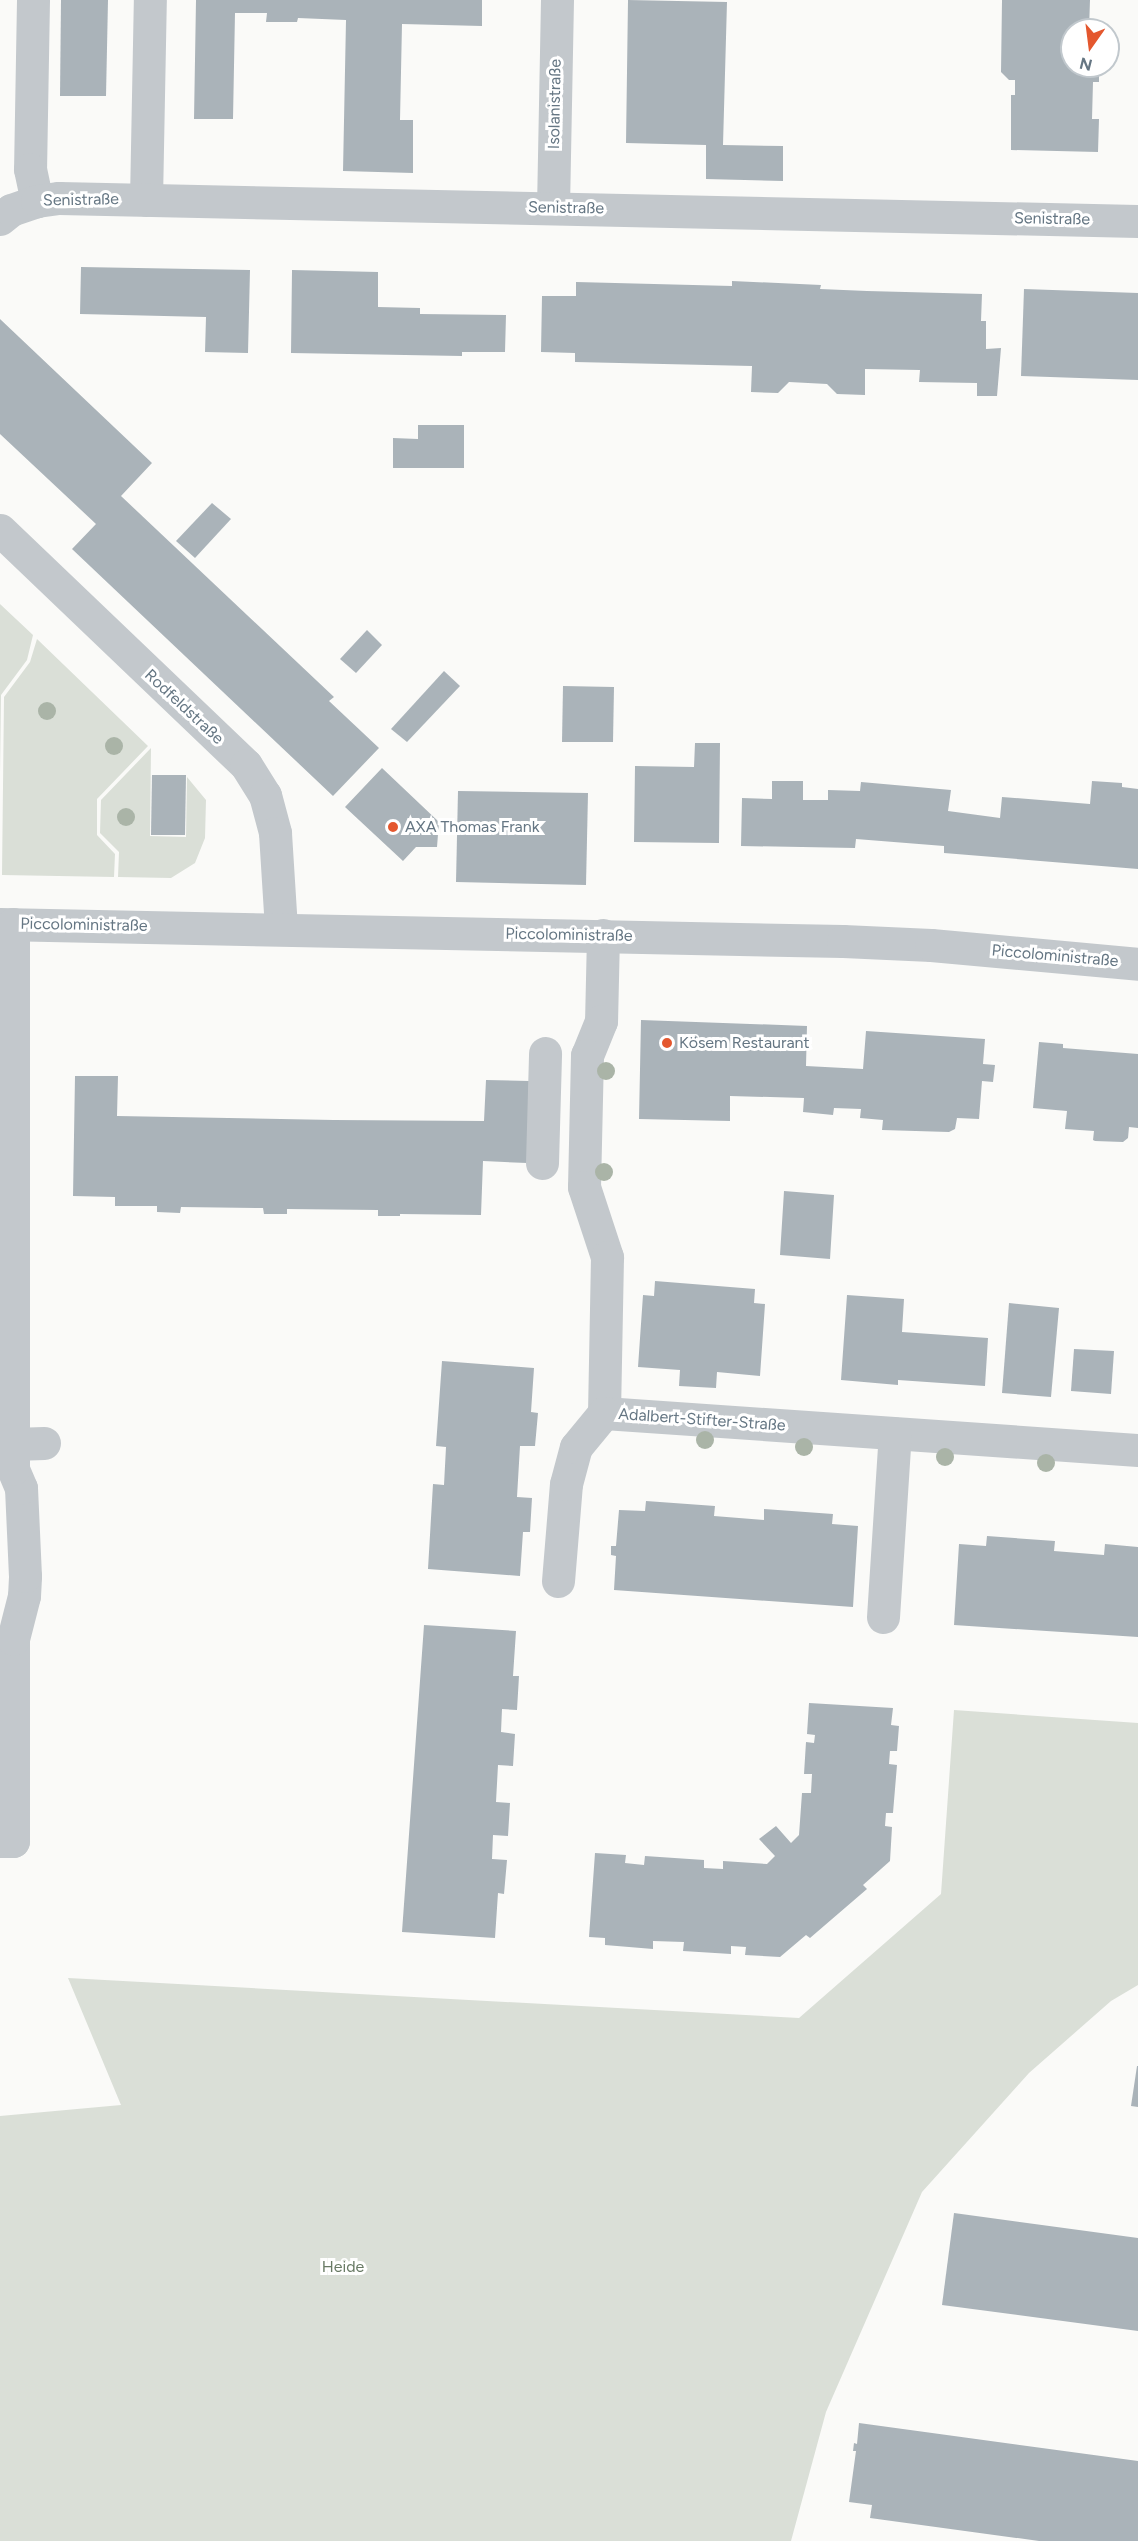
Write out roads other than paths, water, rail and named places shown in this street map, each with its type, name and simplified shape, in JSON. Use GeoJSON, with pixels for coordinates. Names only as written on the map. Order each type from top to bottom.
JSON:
{"type":"FeatureCollection","features":[{"type":"Feature","properties":{"kind":"street"},"geometry":{"type":"LineString","coordinates":[[33,0],[30,168],[38,201]]}},
{"type":"Feature","properties":{"kind":"street"},"geometry":{"type":"LineString","coordinates":[[146,200],[150,0]]}},
{"type":"Feature","properties":{"kind":"street","name":"Isolanistraße"},"geometry":{"type":"LineString","coordinates":[[553,208],[557,0]]}},
{"type":"Feature","properties":{"kind":"street","name":"Senistraße"},"geometry":{"type":"LineString","coordinates":[[0,219],[11,210],[38,201],[59,198],[1138,221]]}},
{"type":"Feature","properties":{"kind":"street","name":"Rodfeldstraße"},"geometry":{"type":"LineString","coordinates":[[0,530],[246,765],[265,795],[275,833],[281,928]]}},
{"type":"Feature","properties":{"kind":"street"},"geometry":{"type":"LineString","coordinates":[[0,1841],[13,1841],[7,1639],[24,1596],[25,1576],[21,1488],[23,1452],[7,1397],[7,924]]}},
{"type":"Feature","properties":{"kind":"street","name":"Piccoloministraße"},"geometry":{"type":"LineString","coordinates":[[7,924],[876,942],[1138,964]]}},
{"type":"Feature","properties":{"kind":"street","name":"Adalbert-Stifter-Straße"},"geometry":{"type":"LineString","coordinates":[[603,935],[601,1021],[587,1055],[584,1187],[607,1257],[604,1413],[1138,1450]]}},
{"type":"Feature","properties":{"kind":"street"},"geometry":{"type":"LineString","coordinates":[[542,1162],[544,1053]]}},
{"type":"Feature","properties":{"kind":"street"},"geometry":{"type":"LineString","coordinates":[[543,1110],[586,1112]]}},
{"type":"Feature","properties":{"kind":"street"},"geometry":{"type":"LineString","coordinates":[[558,1581],[569,1475],[576,1447],[604,1413]]}},
{"type":"Feature","properties":{"kind":"street"},"geometry":{"type":"LineString","coordinates":[[883,1617],[895,1433]]}},
{"type":"Feature","properties":{"kind":"place","name":"AXA Thomas Frank"},"geometry":{"type":"Point","coordinates":[393,827]}},
{"type":"Feature","properties":{"kind":"place","name":"Kösem Restaurant"},"geometry":{"type":"Point","coordinates":[667,1043]}},
{"type":"Feature","properties":{"kind":"park label","name":"Heide"},"geometry":{"type":"Point","coordinates":[343,2267]}}]}
